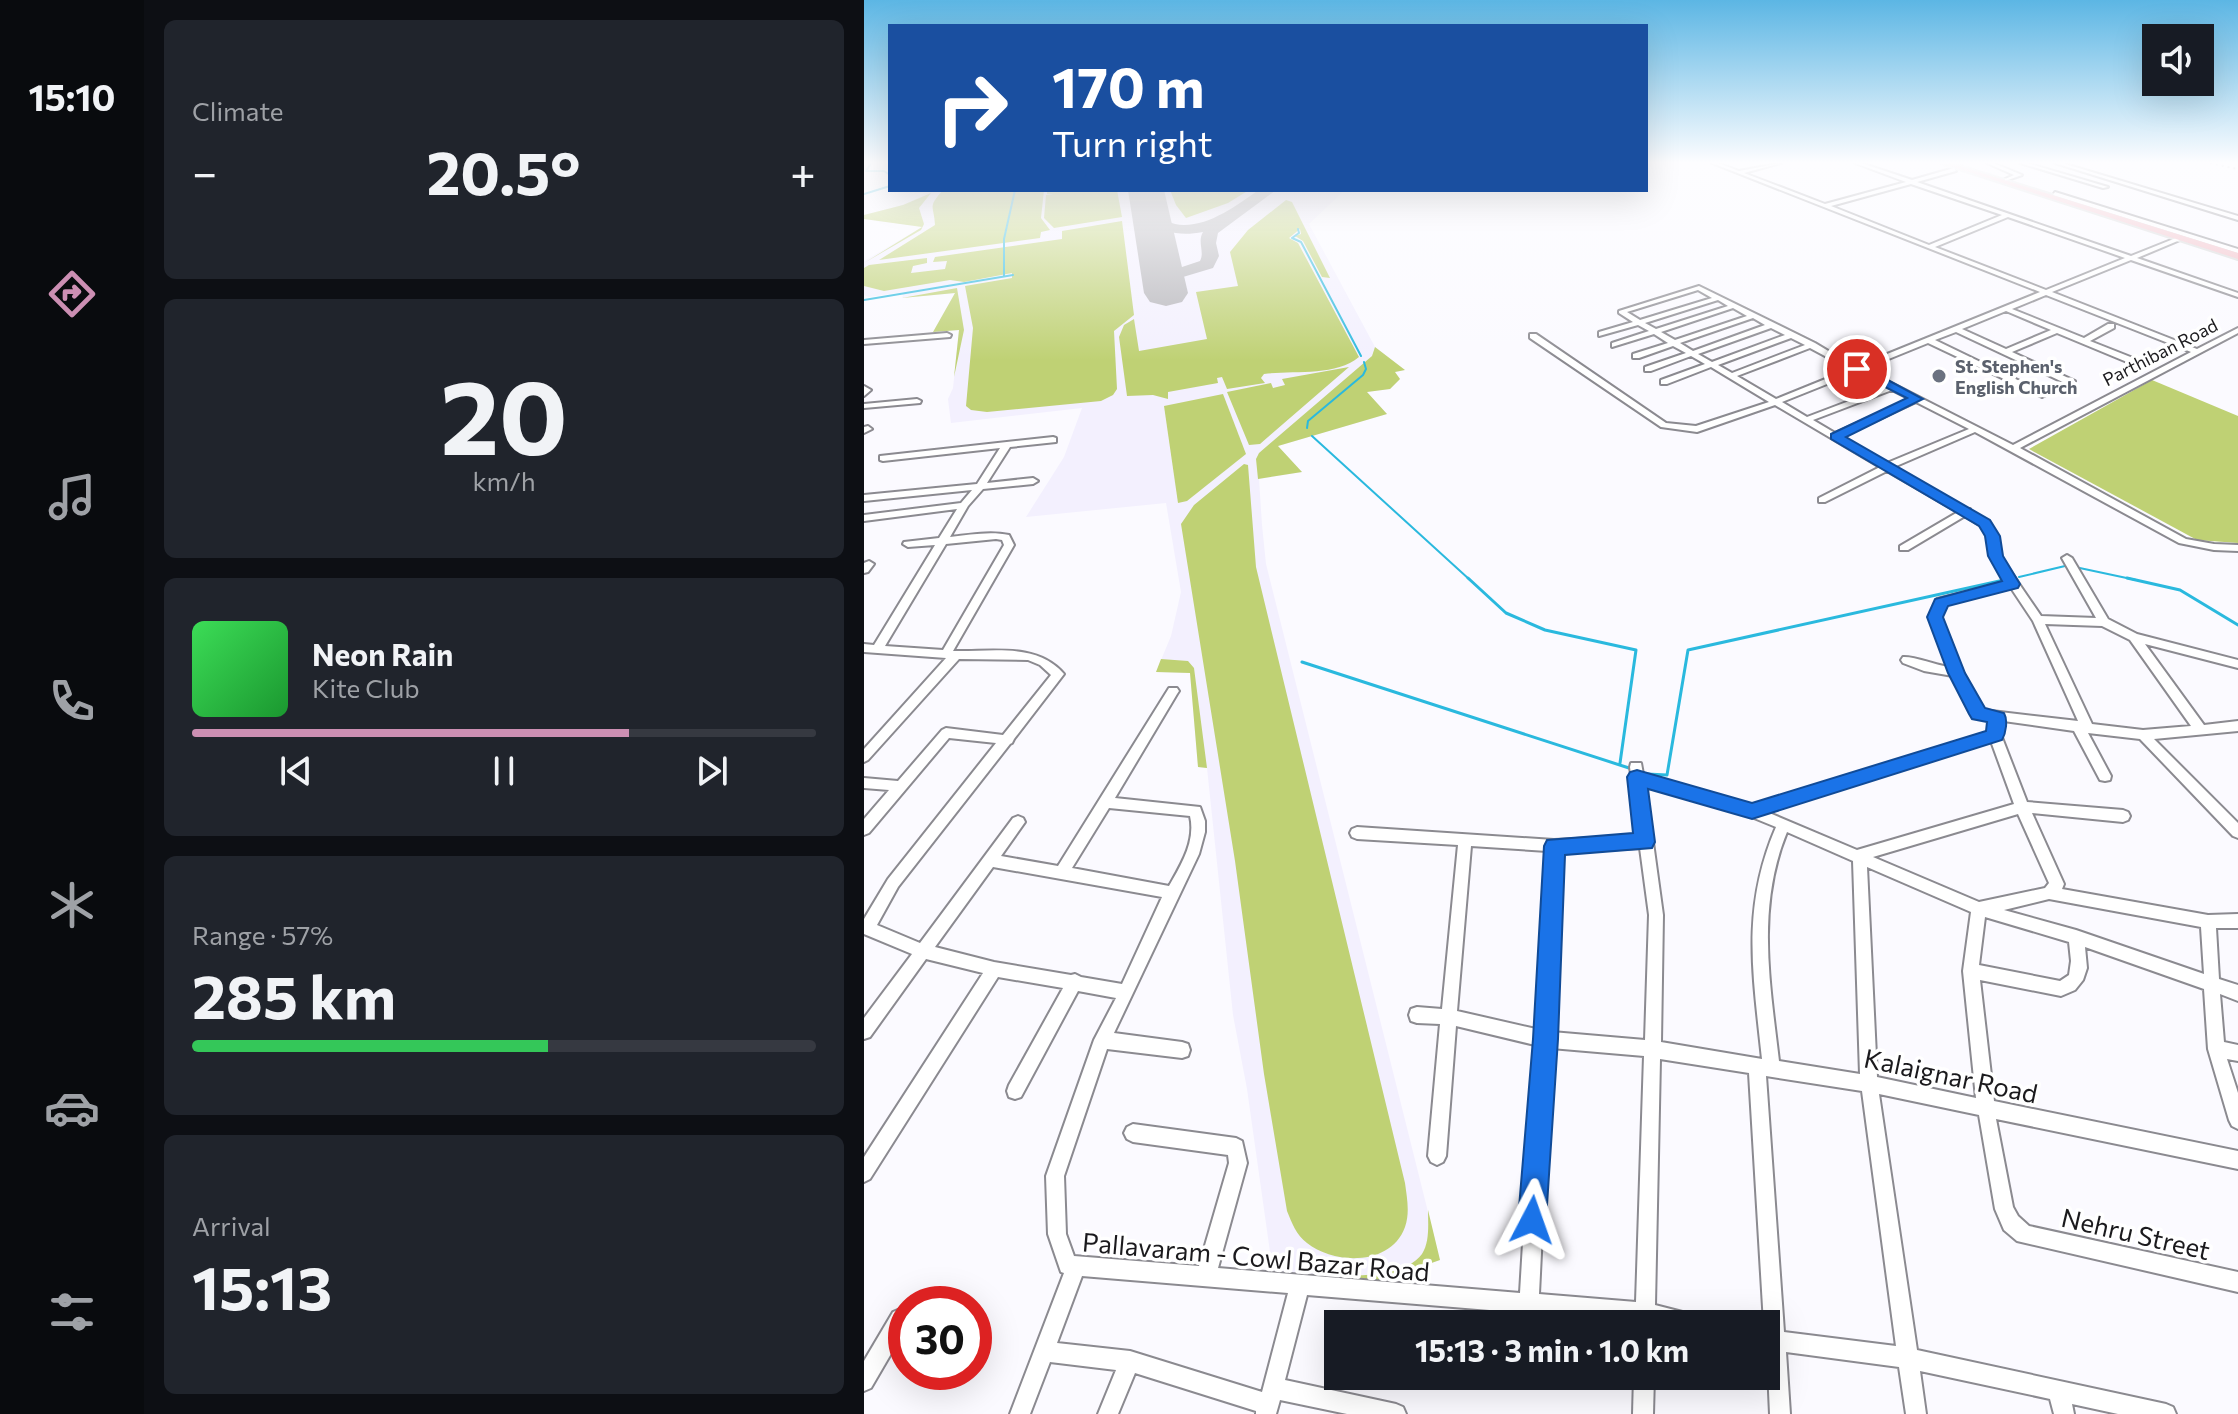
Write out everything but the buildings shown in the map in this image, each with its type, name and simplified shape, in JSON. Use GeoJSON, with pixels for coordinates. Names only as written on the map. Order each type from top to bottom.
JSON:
{"type":"FeatureCollection","features":[{"type":"Feature","properties":{"kind":"main road"},"geometry":{"type":"LineString","coordinates":[[2157,229],[2238,255]]}},
{"type":"Feature","properties":{"kind":"street"},"geometry":{"type":"LineString","coordinates":[[1884,229],[2194,350]]}},
{"type":"Feature","properties":{"kind":"street"},"geometry":{"type":"LineString","coordinates":[[1929,247],[1973,229]]}},
{"type":"Feature","properties":{"kind":"street"},"geometry":{"type":"LineString","coordinates":[[2048,229],[2238,295]]}},
{"type":"Feature","properties":{"kind":"street"},"geometry":{"type":"LineString","coordinates":[[2150,229],[2238,255]]}},
{"type":"Feature","properties":{"kind":"street"},"geometry":{"type":"LineString","coordinates":[[2159,229],[2238,255]]}},
{"type":"Feature","properties":{"kind":"street"},"geometry":{"type":"LineString","coordinates":[[1533,336],[1664,425],[1697,429],[1776,402],[2178,239]]}},
{"type":"Feature","properties":{"kind":"street"},"geometry":{"type":"LineString","coordinates":[[1841,361],[1699,288],[1621,312],[1967,511],[1989,528],[1995,556],[2038,620],[2105,776]]}},
{"type":"Feature","properties":{"kind":"street"},"geometry":{"type":"LineString","coordinates":[[1602,334],[1718,298]]}},
{"type":"Feature","properties":{"kind":"street"},"geometry":{"type":"LineString","coordinates":[[1615,345],[1734,306]]}},
{"type":"Feature","properties":{"kind":"street"},"geometry":{"type":"LineString","coordinates":[[2006,309],[2130,360]]}},
{"type":"Feature","properties":{"kind":"street"},"geometry":{"type":"LineString","coordinates":[[1636,356],[1753,316]]}},
{"type":"Feature","properties":{"kind":"street"},"geometry":{"type":"LineString","coordinates":[[1648,369],[1772,325]]}},
{"type":"Feature","properties":{"kind":"street"},"geometry":{"type":"LineString","coordinates":[[2084,341],[2111,326]]}},
{"type":"Feature","properties":{"kind":"street"},"geometry":{"type":"LineString","coordinates":[[1956,329],[2072,383]]}},
{"type":"Feature","properties":{"kind":"street"},"geometry":{"type":"LineString","coordinates":[[2006,352],[2057,330]]}},
{"type":"Feature","properties":{"kind":"street","name":"Parthiban Road"},"geometry":{"type":"LineString","coordinates":[[2013,448],[2194,350],[2238,330]]}},
{"type":"Feature","properties":{"kind":"street"},"geometry":{"type":"LineString","coordinates":[[864,342],[947,335]]}},
{"type":"Feature","properties":{"kind":"street"},"geometry":{"type":"LineString","coordinates":[[1664,382],[1792,335]]}},
{"type":"Feature","properties":{"kind":"street"},"geometry":{"type":"LineString","coordinates":[[1928,340],[2042,395]]}},
{"type":"Feature","properties":{"kind":"street"},"geometry":{"type":"LineString","coordinates":[[1731,376],[1812,345]]}},
{"type":"Feature","properties":{"kind":"street"},"geometry":{"type":"LineString","coordinates":[[1999,374],[2029,363]]}},
{"type":"Feature","properties":{"kind":"street"},"geometry":{"type":"LineString","coordinates":[[1857,369],[2013,448],[2183,541],[2238,548]]}},
{"type":"Feature","properties":{"kind":"street"},"geometry":{"type":"LineString","coordinates":[[1806,420],[1893,387]]}},
{"type":"Feature","properties":{"kind":"street"},"geometry":{"type":"LineString","coordinates":[[1836,436],[1916,399]]}},
{"type":"Feature","properties":{"kind":"street"},"geometry":{"type":"LineString","coordinates":[[864,406],[917,401]]}},
{"type":"Feature","properties":{"kind":"street"},"geometry":{"type":"LineString","coordinates":[[1822,500],[1889,466],[1976,429]]}},
{"type":"Feature","properties":{"kind":"street"},"geometry":{"type":"LineString","coordinates":[[883,458],[1053,440]]}},
{"type":"Feature","properties":{"kind":"street"},"geometry":{"type":"LineString","coordinates":[[871,648],[1007,445]]}},
{"type":"Feature","properties":{"kind":"street"},"geometry":{"type":"LineString","coordinates":[[864,498],[1033,481]]}},
{"type":"Feature","properties":{"kind":"street"},"geometry":{"type":"LineString","coordinates":[[864,518],[964,505]]}},
{"type":"Feature","properties":{"kind":"street"},"geometry":{"type":"LineString","coordinates":[[1904,548],[1967,511]]}},
{"type":"Feature","properties":{"kind":"street"},"geometry":{"type":"LineString","coordinates":[[864,757],[951,654],[1009,545],[1006,537],[996,536],[908,544]]}},
{"type":"Feature","properties":{"kind":"street"},"geometry":{"type":"LineString","coordinates":[[2067,558],[2104,622]]}},
{"type":"Feature","properties":{"kind":"street"},"geometry":{"type":"LineString","coordinates":[[2012,584],[1941,602],[1935,617],[1957,673],[1979,714],[2143,735],[2238,726]]}},
{"type":"Feature","properties":{"kind":"street"},"geometry":{"type":"LineString","coordinates":[[2038,620],[2104,622],[2134,637],[2238,664]]}},
{"type":"Feature","properties":{"kind":"street"},"geometry":{"type":"LineString","coordinates":[[2134,637],[2201,730]]}},
{"type":"Feature","properties":{"kind":"street"},"geometry":{"type":"LineString","coordinates":[[871,648],[1029,656],[1044,662],[1058,674],[893,883],[865,930],[923,951],[994,969],[1112,987],[1120,991],[1124,998]]}},
{"type":"Feature","properties":{"kind":"street"},"geometry":{"type":"LineString","coordinates":[[1907,660],[1957,673]]}},
{"type":"Feature","properties":{"kind":"street"},"geometry":{"type":"LineString","coordinates":[[1063,871],[1173,691]]}},
{"type":"Feature","properties":{"kind":"street"},"geometry":{"type":"LineString","coordinates":[[1997,717],[1995,735],[2022,807],[2057,884],[2049,893]]}},
{"type":"Feature","properties":{"kind":"street"},"geometry":{"type":"LineString","coordinates":[[864,829],[946,733],[1008,740]]}},
{"type":"Feature","properties":{"kind":"street"},"geometry":{"type":"LineString","coordinates":[[1752,811],[1995,735]]}},
{"type":"Feature","properties":{"kind":"street"},"geometry":{"type":"LineString","coordinates":[[2143,735],[2238,832]]}},
{"type":"Feature","properties":{"kind":"street"},"geometry":{"type":"LineString","coordinates":[[1645,1310],[1656,915],[1636,772],[1752,811],[1860,855],[1979,909],[2076,937],[2238,993]]}},
{"type":"Feature","properties":{"kind":"street"},"geometry":{"type":"LineString","coordinates":[[864,783],[899,786]]}},
{"type":"Feature","properties":{"kind":"street","name":"Pallavaram - Cowl Bazar Road"},"geometry":{"type":"LineString","coordinates":[[1106,802],[1195,811],[1199,817],[1195,847],[1102,1040],[1055,1176],[1057,1234],[1068,1265],[1575,1310]]}},
{"type":"Feature","properties":{"kind":"street"},"geometry":{"type":"LineString","coordinates":[[1860,855],[2022,807],[2123,816]]}},
{"type":"Feature","properties":{"kind":"street"},"geometry":{"type":"LineString","coordinates":[[864,1031],[1018,822]]}},
{"type":"Feature","properties":{"kind":"street"},"geometry":{"type":"LineString","coordinates":[[1771,1310],[1759,946],[1761,893],[1769,853],[1784,824]]}},
{"type":"Feature","properties":{"kind":"street"},"geometry":{"type":"LineString","coordinates":[[1357,833],[1554,846],[1644,842]]}},
{"type":"Feature","properties":{"kind":"street"},"geometry":{"type":"LineString","coordinates":[[1437,1156],[1465,840]]}},
{"type":"Feature","properties":{"kind":"street"},"geometry":{"type":"LineString","coordinates":[[1529,1304],[1554,846]]}},
{"type":"Feature","properties":{"kind":"street"},"geometry":{"type":"LineString","coordinates":[[1860,855],[1869,1084],[1916,1414]]}},
{"type":"Feature","properties":{"kind":"street"},"geometry":{"type":"LineString","coordinates":[[990,860],[1166,891],[1171,896]]}},
{"type":"Feature","properties":{"kind":"street"},"geometry":{"type":"LineString","coordinates":[[1979,909],[2049,893],[2208,922],[2238,921]]}},
{"type":"Feature","properties":{"kind":"street"},"geometry":{"type":"LineString","coordinates":[[1979,909],[1971,971],[1986,1109]]}},
{"type":"Feature","properties":{"kind":"street"},"geometry":{"type":"LineString","coordinates":[[2208,922],[2216,1049],[2238,1120]]}},
{"type":"Feature","properties":{"kind":"street"},"geometry":{"type":"LineString","coordinates":[[1971,971],[2061,989],[2073,984],[2079,973],[2076,937]]}},
{"type":"Feature","properties":{"kind":"street"},"geometry":{"type":"LineString","coordinates":[[864,1173],[994,969]]}},
{"type":"Feature","properties":{"kind":"street"},"geometry":{"type":"LineString","coordinates":[[1015,1091],[1075,981]]}},
{"type":"Feature","properties":{"kind":"street","name":"Kalaignar Road"},"geometry":{"type":"LineString","coordinates":[[1417,1015],[1449,1017],[1545,1039],[1651,1049],[1869,1084],[2238,1160]]}},
{"type":"Feature","properties":{"kind":"street"},"geometry":{"type":"LineString","coordinates":[[1102,1040],[1182,1050]]}},
{"type":"Feature","properties":{"kind":"street"},"geometry":{"type":"LineString","coordinates":[[2216,1049],[2238,1053]]}},
{"type":"Feature","properties":{"kind":"street","name":"Nehru Street"},"geometry":{"type":"LineString","coordinates":[[1986,1109],[2004,1209],[2011,1223],[2024,1234],[2238,1282]]}},
{"type":"Feature","properties":{"kind":"street"},"geometry":{"type":"LineString","coordinates":[[1133,1133],[1236,1147],[1238,1163],[1206,1277]]}},
{"type":"Feature","properties":{"kind":"street"},"geometry":{"type":"LineString","coordinates":[[1020,1414],[1076,1266]]}},
{"type":"Feature","properties":{"kind":"street"},"geometry":{"type":"LineString","coordinates":[[1269,1402],[1300,1286]]}},
{"type":"Feature","properties":{"kind":"street"},"geometry":{"type":"LineString","coordinates":[[864,1381],[888,1340]]}},
{"type":"Feature","properties":{"kind":"street"},"geometry":{"type":"LineString","coordinates":[[1780,1341],[1908,1358],[2166,1414]]}},
{"type":"Feature","properties":{"kind":"street"},"geometry":{"type":"LineString","coordinates":[[1046,1352],[1130,1361],[1269,1402],[1396,1414]]}},
{"type":"Feature","properties":{"kind":"street"},"geometry":{"type":"LineString","coordinates":[[1108,1414],[1130,1361]]}},
{"type":"Feature","properties":{"kind":"street"},"geometry":{"type":"LineString","coordinates":[[1643,1414],[1644,1390]]}},
{"type":"Feature","properties":{"kind":"street"},"geometry":{"type":"LineString","coordinates":[[1777,1390],[1780,1414]]}},
{"type":"Feature","properties":{"kind":"street"},"geometry":{"type":"LineString","coordinates":[[2059,1393],[2064,1414]]}},
{"type":"Feature","properties":{"kind":"shaded area"},"geometry":{"type":"Polygon","coordinates":[[[919,229],[1312,229],[1375,347],[1405,370],[1395,372],[1400,379],[1390,389],[1367,392],[1387,414],[1278,446],[1302,472],[1259,479],[1266,564],[1440,1260],[1380,1281],[1273,1273],[1247,1089],[1233,1015],[1207,768],[1198,767],[1190,673],[1156,672],[1171,636],[1181,592],[1166,503],[1026,517],[1064,457],[1082,408],[951,423],[948,399],[953,388],[959,330],[933,332],[955,293],[902,298],[904,292],[869,297],[864,295],[864,261],[919,229]]]}},
{"type":"Feature","properties":{"kind":"green space"},"geometry":{"type":"Polygon","coordinates":[[[919,229],[922,229],[921,230],[864,263],[919,229]]]}},
{"type":"Feature","properties":{"kind":"green space"},"geometry":{"type":"Polygon","coordinates":[[[929,229],[1050,230],[1041,232],[1040,238],[879,260],[929,229]]]}},
{"type":"Feature","properties":{"kind":"green space"},"geometry":{"type":"Polygon","coordinates":[[[1123,229],[1134,315],[1114,331],[1117,389],[1101,401],[987,412],[971,410],[966,406],[973,328],[965,286],[1012,278],[1012,273],[884,291],[864,286],[864,268],[869,265],[927,258],[927,263],[913,266],[911,273],[945,269],[947,261],[933,262],[935,257],[1062,239],[1062,231],[1123,229]]]}},
{"type":"Feature","properties":{"kind":"green space"},"geometry":{"type":"Polygon","coordinates":[[[1249,229],[1305,229],[1330,278],[1322,277],[1303,241],[1295,236],[1301,234],[1300,229],[1289,238],[1298,243],[1359,357],[1338,368],[1264,374],[1261,378],[1265,383],[1227,389],[1222,377],[1217,378],[1218,383],[1168,392],[1168,399],[1153,395],[1127,396],[1119,337],[1124,325],[1134,319],[1139,351],[1207,339],[1196,292],[1238,286],[1230,252],[1249,229]]]}},
{"type":"Feature","properties":{"kind":"green space"},"geometry":{"type":"Polygon","coordinates":[[[957,288],[964,330],[954,377],[959,330],[933,332],[955,293],[902,298],[957,288]]]}},
{"type":"Feature","properties":{"kind":"green space"},"geometry":{"type":"Polygon","coordinates":[[[1375,347],[1405,370],[1395,372],[1400,379],[1390,389],[1367,392],[1387,414],[1278,446],[1302,472],[1258,479],[1256,459],[1259,453],[1372,356],[1375,347]]]}},
{"type":"Feature","properties":{"kind":"green space"},"geometry":{"type":"Polygon","coordinates":[[[1349,367],[1260,444],[1249,445],[1227,392],[1271,383],[1273,388],[1285,385],[1282,379],[1349,367]]]}},
{"type":"Feature","properties":{"kind":"green space"},"geometry":{"type":"Polygon","coordinates":[[[2152,380],[2238,416],[2238,543],[2197,540],[2029,449],[2152,380]]]}},
{"type":"Feature","properties":{"kind":"green space"},"geometry":{"type":"Polygon","coordinates":[[[1223,394],[1246,454],[1187,501],[1178,503],[1164,406],[1223,394]]]}},
{"type":"Feature","properties":{"kind":"green space"},"geometry":{"type":"Polygon","coordinates":[[[1244,464],[1248,465],[1256,567],[1405,1183],[1407,1216],[1398,1240],[1388,1249],[1361,1258],[1332,1255],[1307,1243],[1297,1233],[1287,1211],[1181,524],[1194,505],[1244,464]]]}},
{"type":"Feature","properties":{"kind":"green space"},"geometry":{"type":"Polygon","coordinates":[[[1161,659],[1188,661],[1194,668],[1207,768],[1198,767],[1190,673],[1156,672],[1161,659]]]}},
{"type":"Feature","properties":{"kind":"green space"},"geometry":{"type":"Polygon","coordinates":[[[1428,1210],[1440,1260],[1380,1281],[1301,1275],[1365,1275],[1399,1269],[1412,1263],[1422,1254],[1426,1244],[1428,1210]]]}},
{"type":"Feature","properties":{"kind":"waterway"},"geometry":{"type":"LineString","coordinates":[[1004,276],[1006,229]]}},
{"type":"Feature","properties":{"kind":"waterway"},"geometry":{"type":"LineString","coordinates":[[1298,229],[1299,233],[1292,238],[1301,242],[1361,356]]}},
{"type":"Feature","properties":{"kind":"waterway"},"geometry":{"type":"LineString","coordinates":[[864,300],[1013,275]]}},
{"type":"Feature","properties":{"kind":"waterway"},"geometry":{"type":"LineString","coordinates":[[1307,428],[1308,421],[1363,375],[1366,369],[1364,362]]}},
{"type":"Feature","properties":{"kind":"waterway"},"geometry":{"type":"LineString","coordinates":[[1312,436],[1470,580]]}},
{"type":"Feature","properties":{"kind":"waterway"},"geometry":{"type":"LineString","coordinates":[[2019,577],[2065,566]]}},
{"type":"Feature","properties":{"kind":"waterway"},"geometry":{"type":"LineString","coordinates":[[2075,567],[2133,579]]}},
{"type":"Feature","properties":{"kind":"waterway"},"geometry":{"type":"LineString","coordinates":[[1468,578],[1506,613],[1545,630],[1636,650],[1620,763]]}},
{"type":"Feature","properties":{"kind":"waterway"},"geometry":{"type":"LineString","coordinates":[[2127,578],[2133,579]]}},
{"type":"Feature","properties":{"kind":"waterway"},"geometry":{"type":"LineString","coordinates":[[2133,579],[2180,590],[2238,625]]}},
{"type":"Feature","properties":{"kind":"waterway"},"geometry":{"type":"LineString","coordinates":[[1647,774],[1667,775],[1688,650],[2004,580]]}},
{"type":"Feature","properties":{"kind":"waterway"},"geometry":{"type":"LineString","coordinates":[[1302,662],[1629,768]]}},
{"type":"Feature","properties":{"kind":"taxiway"},"geometry":{"type":"LineString","coordinates":[[1175,229],[1191,229]]}},
{"type":"Feature","properties":{"kind":"taxiway"},"geometry":{"type":"LineString","coordinates":[[1161,268],[1183,272],[1207,264],[1211,256],[1208,238],[1213,229]]}},
{"type":"Feature","properties":{"kind":"runway"},"geometry":{"type":"LineString","coordinates":[[1154,229],[1166,293]]}},
{"type":"Feature","properties":{"kind":"place","name":"St. Stephen's English Church"},"geometry":{"type":"Point","coordinates":[1939,376]}},
{"type":"Feature","properties":{"kind":"route"},"geometry":{"type":"LineString","coordinates":[[1532,1220],[1554,846],[1644,842],[1637,777],[1752,811],[1995,735],[1997,717],[1979,714],[1957,673],[1935,617],[1941,602],[2012,584],[1995,556],[1993,536],[1985,524],[1836,436],[1916,399],[1857,369]]}}]}
